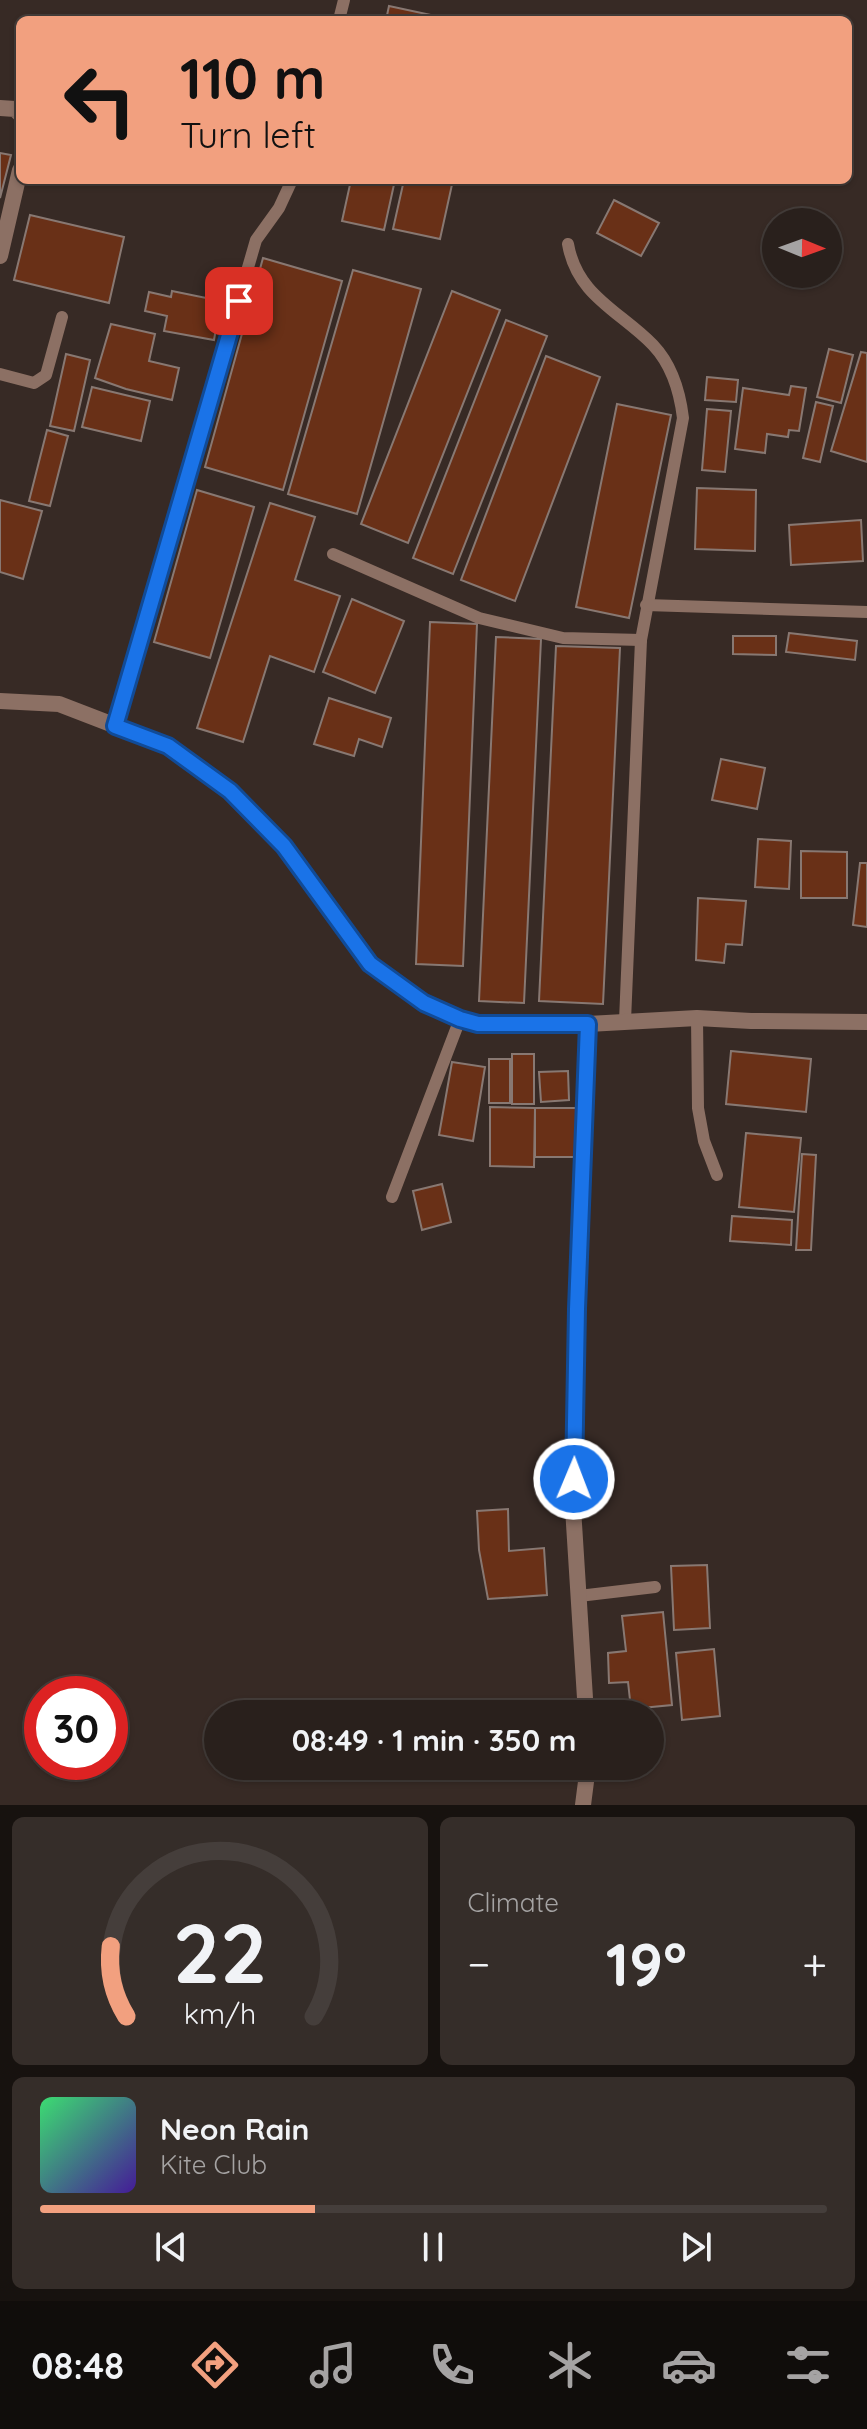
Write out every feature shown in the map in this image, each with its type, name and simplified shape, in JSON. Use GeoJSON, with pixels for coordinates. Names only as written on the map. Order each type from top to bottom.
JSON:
{"type":"FeatureCollection","features":[{"type":"Feature","properties":{"kind":"street"},"geometry":{"type":"LineString","coordinates":[[0,256],[17,184]]}},
{"type":"Feature","properties":{"kind":"street"},"geometry":{"type":"LineString","coordinates":[[0,701],[59,704],[168,746],[230,791],[284,846],[370,964],[424,1003],[460,1019],[478,1024],[588,1024],[697,1018],[867,1022]]}},
{"type":"Feature","properties":{"kind":"street"},"geometry":{"type":"LineString","coordinates":[[585,1700],[573,1493],[588,1024]]}},
{"type":"Feature","properties":{"kind":"street"},"geometry":{"type":"LineString","coordinates":[[583,1805],[586,1780]]}},
{"type":"Feature","properties":{"kind":"lane"},"geometry":{"type":"LineString","coordinates":[[115,726],[256,240],[279,208],[290,184]]}},
{"type":"Feature","properties":{"kind":"lane"},"geometry":{"type":"LineString","coordinates":[[568,244],[572,265],[586,288],[655,347],[679,390],[683,418],[641,640],[625,1021]]}},
{"type":"Feature","properties":{"kind":"lane"},"geometry":{"type":"LineString","coordinates":[[0,374],[34,383],[46,375],[62,317]]}},
{"type":"Feature","properties":{"kind":"lane"},"geometry":{"type":"LineString","coordinates":[[333,554],[479,618],[563,638],[641,640]]}},
{"type":"Feature","properties":{"kind":"lane"},"geometry":{"type":"LineString","coordinates":[[646,605],[867,612]]}},
{"type":"Feature","properties":{"kind":"lane"},"geometry":{"type":"LineString","coordinates":[[697,1018],[698,1108],[704,1141],[717,1175]]}},
{"type":"Feature","properties":{"kind":"lane"},"geometry":{"type":"LineString","coordinates":[[392,1197],[460,1019]]}},
{"type":"Feature","properties":{"kind":"lane"},"geometry":{"type":"LineString","coordinates":[[579,1596],[655,1587]]}},
{"type":"Feature","properties":{"kind":"building"},"geometry":{"type":"Polygon","coordinates":[[[389,6],[431,15],[431,16],[387,16],[389,6]]]}},
{"type":"Feature","properties":{"kind":"building"},"geometry":{"type":"Polygon","coordinates":[[[0,153],[11,155],[0,198],[0,153]]]}},
{"type":"Feature","properties":{"kind":"building"},"geometry":{"type":"Polygon","coordinates":[[[350,184],[394,184],[384,230],[342,221],[350,184]]]}},
{"type":"Feature","properties":{"kind":"building"},"geometry":{"type":"Polygon","coordinates":[[[403,184],[452,184],[440,239],[393,229],[403,184]]]}},
{"type":"Feature","properties":{"kind":"building"},"geometry":{"type":"Polygon","coordinates":[[[614,200],[659,223],[641,256],[597,233],[614,200]]]}},
{"type":"Feature","properties":{"kind":"building"},"geometry":{"type":"Polygon","coordinates":[[[30,215],[124,237],[109,303],[14,280],[30,215]]]}},
{"type":"Feature","properties":{"kind":"building"},"geometry":{"type":"Polygon","coordinates":[[[263,258],[342,281],[283,490],[205,467],[263,258]]]}},
{"type":"Feature","properties":{"kind":"building"},"geometry":{"type":"Polygon","coordinates":[[[353,270],[421,289],[357,514],[288,494],[353,270]]]}},
{"type":"Feature","properties":{"kind":"building"},"geometry":{"type":"Polygon","coordinates":[[[172,291],[221,301],[214,340],[164,331],[167,316],[145,311],[149,292],[171,297],[172,291]]]}},
{"type":"Feature","properties":{"kind":"building"},"geometry":{"type":"Polygon","coordinates":[[[452,291],[500,310],[408,543],[361,524],[452,291]]]}},
{"type":"Feature","properties":{"kind":"building"},"geometry":{"type":"Polygon","coordinates":[[[506,320],[547,336],[453,574],[413,558],[506,320]]]}},
{"type":"Feature","properties":{"kind":"building"},"geometry":{"type":"Polygon","coordinates":[[[111,324],[155,334],[149,361],[179,368],[172,400],[95,378],[111,324]]]}},
{"type":"Feature","properties":{"kind":"building"},"geometry":{"type":"Polygon","coordinates":[[[829,349],[853,355],[841,403],[817,397],[829,349]]]}},
{"type":"Feature","properties":{"kind":"building"},"geometry":{"type":"Polygon","coordinates":[[[861,352],[867,353],[867,462],[831,451],[861,352]]]}},
{"type":"Feature","properties":{"kind":"building"},"geometry":{"type":"Polygon","coordinates":[[[66,354],[90,360],[74,431],[50,426],[66,354]]]}},
{"type":"Feature","properties":{"kind":"building"},"geometry":{"type":"Polygon","coordinates":[[[546,356],[600,377],[515,601],[461,580],[546,356]]]}},
{"type":"Feature","properties":{"kind":"building"},"geometry":{"type":"Polygon","coordinates":[[[707,377],[738,380],[736,402],[705,400],[707,377]]]}},
{"type":"Feature","properties":{"kind":"building"},"geometry":{"type":"Polygon","coordinates":[[[791,386],[806,388],[799,431],[789,430],[788,437],[767,434],[765,453],[735,449],[743,388],[789,395],[791,386]]]}},
{"type":"Feature","properties":{"kind":"building"},"geometry":{"type":"Polygon","coordinates":[[[92,387],[150,401],[141,441],[82,427],[92,387]]]}},
{"type":"Feature","properties":{"kind":"building"},"geometry":{"type":"Polygon","coordinates":[[[816,402],[833,406],[820,462],[803,458],[816,402]]]}},
{"type":"Feature","properties":{"kind":"building"},"geometry":{"type":"Polygon","coordinates":[[[617,404],[671,415],[629,618],[576,607],[617,404]]]}},
{"type":"Feature","properties":{"kind":"building"},"geometry":{"type":"Polygon","coordinates":[[[707,409],[731,411],[725,472],[702,470],[707,409]]]}},
{"type":"Feature","properties":{"kind":"building"},"geometry":{"type":"Polygon","coordinates":[[[47,430],[68,436],[50,506],[29,501],[47,430]]]}},
{"type":"Feature","properties":{"kind":"building"},"geometry":{"type":"Polygon","coordinates":[[[697,488],[756,490],[755,551],[695,549],[697,488]]]}},
{"type":"Feature","properties":{"kind":"building"},"geometry":{"type":"Polygon","coordinates":[[[197,490],[254,507],[210,658],[154,642],[197,490]]]}},
{"type":"Feature","properties":{"kind":"building"},"geometry":{"type":"Polygon","coordinates":[[[0,500],[42,511],[23,579],[0,572],[0,500]]]}},
{"type":"Feature","properties":{"kind":"building"},"geometry":{"type":"Polygon","coordinates":[[[270,503],[315,517],[295,580],[340,596],[314,672],[270,656],[243,742],[197,728],[270,503]]]}},
{"type":"Feature","properties":{"kind":"building"},"geometry":{"type":"Polygon","coordinates":[[[861,520],[863,561],[791,565],[789,525],[861,520]]]}},
{"type":"Feature","properties":{"kind":"building"},"geometry":{"type":"Polygon","coordinates":[[[352,599],[404,621],[375,693],[323,672],[352,599]]]}},
{"type":"Feature","properties":{"kind":"building"},"geometry":{"type":"Polygon","coordinates":[[[430,622],[477,624],[463,966],[416,964],[430,622]]]}},
{"type":"Feature","properties":{"kind":"building"},"geometry":{"type":"Polygon","coordinates":[[[789,633],[857,641],[855,660],[786,652],[789,633]]]}},
{"type":"Feature","properties":{"kind":"building"},"geometry":{"type":"Polygon","coordinates":[[[733,636],[776,636],[776,655],[733,654],[733,636]]]}},
{"type":"Feature","properties":{"kind":"building"},"geometry":{"type":"Polygon","coordinates":[[[496,637],[541,639],[524,1003],[479,1001],[496,637]]]}},
{"type":"Feature","properties":{"kind":"building"},"geometry":{"type":"Polygon","coordinates":[[[556,646],[620,648],[603,1004],[539,1001],[556,646]]]}},
{"type":"Feature","properties":{"kind":"building"},"geometry":{"type":"Polygon","coordinates":[[[329,698],[391,718],[382,747],[359,739],[354,756],[314,744],[329,698]]]}},
{"type":"Feature","properties":{"kind":"building"},"geometry":{"type":"Polygon","coordinates":[[[721,759],[765,768],[757,809],[712,800],[721,759]]]}},
{"type":"Feature","properties":{"kind":"building"},"geometry":{"type":"Polygon","coordinates":[[[758,839],[791,841],[789,889],[755,887],[758,839]]]}},
{"type":"Feature","properties":{"kind":"building"},"geometry":{"type":"Polygon","coordinates":[[[801,851],[847,852],[847,898],[801,898],[801,851]]]}},
{"type":"Feature","properties":{"kind":"building"},"geometry":{"type":"Polygon","coordinates":[[[860,863],[867,863],[867,927],[853,925],[860,863]]]}},
{"type":"Feature","properties":{"kind":"building"},"geometry":{"type":"Polygon","coordinates":[[[698,898],[746,901],[742,945],[726,944],[724,963],[696,960],[698,898]]]}},
{"type":"Feature","properties":{"kind":"building"},"geometry":{"type":"Polygon","coordinates":[[[731,1051],[811,1059],[806,1112],[726,1104],[731,1051]]]}},
{"type":"Feature","properties":{"kind":"building"},"geometry":{"type":"Polygon","coordinates":[[[512,1054],[534,1054],[534,1104],[512,1104],[512,1054]]]}},
{"type":"Feature","properties":{"kind":"building"},"geometry":{"type":"Polygon","coordinates":[[[489,1059],[510,1059],[510,1103],[489,1103],[489,1059]]]}},
{"type":"Feature","properties":{"kind":"building"},"geometry":{"type":"Polygon","coordinates":[[[452,1062],[485,1067],[473,1141],[439,1135],[452,1062]]]}},
{"type":"Feature","properties":{"kind":"building"},"geometry":{"type":"Polygon","coordinates":[[[568,1071],[569,1100],[541,1102],[539,1072],[568,1071]]]}},
{"type":"Feature","properties":{"kind":"building"},"geometry":{"type":"Polygon","coordinates":[[[490,1107],[535,1108],[534,1167],[490,1166],[490,1107]]]}},
{"type":"Feature","properties":{"kind":"building"},"geometry":{"type":"Polygon","coordinates":[[[535,1108],[578,1108],[578,1157],[535,1157],[535,1108]]]}},
{"type":"Feature","properties":{"kind":"building"},"geometry":{"type":"Polygon","coordinates":[[[746,1133],[801,1138],[794,1212],[739,1207],[746,1133]]]}},
{"type":"Feature","properties":{"kind":"building"},"geometry":{"type":"Polygon","coordinates":[[[802,1154],[816,1155],[811,1250],[796,1250],[802,1154]]]}},
{"type":"Feature","properties":{"kind":"building"},"geometry":{"type":"Polygon","coordinates":[[[442,1184],[451,1222],[422,1230],[413,1191],[442,1184]]]}},
{"type":"Feature","properties":{"kind":"building"},"geometry":{"type":"Polygon","coordinates":[[[732,1216],[792,1220],[791,1245],[730,1241],[732,1216]]]}},
{"type":"Feature","properties":{"kind":"building"},"geometry":{"type":"Polygon","coordinates":[[[508,1509],[509,1551],[544,1548],[547,1595],[488,1599],[479,1550],[477,1511],[508,1509]]]}},
{"type":"Feature","properties":{"kind":"building"},"geometry":{"type":"Polygon","coordinates":[[[707,1565],[710,1628],[674,1630],[671,1566],[707,1565]]]}},
{"type":"Feature","properties":{"kind":"building"},"geometry":{"type":"Polygon","coordinates":[[[663,1612],[672,1705],[664,1706],[664,1700],[630,1700],[628,1682],[609,1683],[608,1653],[626,1651],[622,1616],[663,1612]]]}},
{"type":"Feature","properties":{"kind":"building"},"geometry":{"type":"Polygon","coordinates":[[[714,1649],[720,1716],[682,1720],[676,1653],[714,1649]]]}},
{"type":"Feature","properties":{"kind":"route"},"geometry":{"type":"LineString","coordinates":[[239,301],[115,726],[168,746],[230,791],[284,846],[370,964],[424,1003],[478,1024],[588,1024],[574,1479]]}}]}
